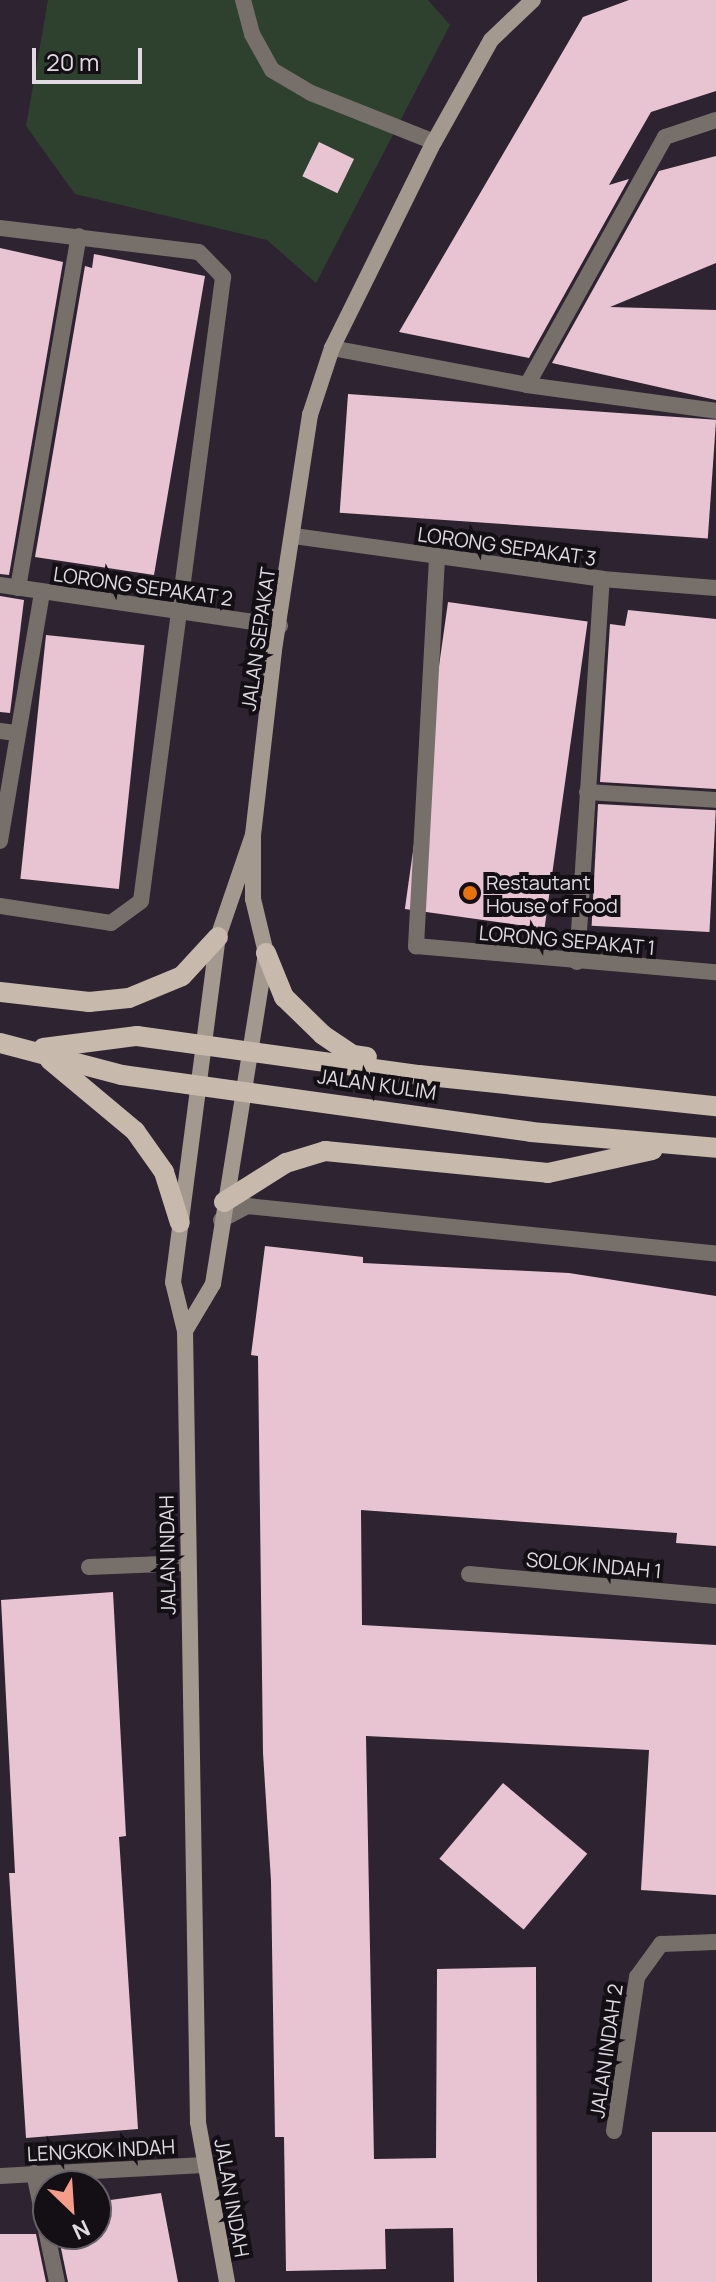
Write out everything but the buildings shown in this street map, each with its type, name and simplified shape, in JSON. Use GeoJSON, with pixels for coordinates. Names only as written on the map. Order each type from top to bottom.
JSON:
{"type":"FeatureCollection","features":[{"type":"Feature","properties":{"kind":"main road"},"geometry":{"type":"LineString","coordinates":[[0,992],[89,1002],[129,998],[182,976],[218,937]]}},
{"type":"Feature","properties":{"kind":"main road"},"geometry":{"type":"LineString","coordinates":[[266,953],[284,997],[323,1035],[353,1055],[400,1063],[419,1075]]}},
{"type":"Feature","properties":{"kind":"main road","name":"JALAN KULIM"},"geometry":{"type":"LineString","coordinates":[[35,1049],[137,1036],[419,1075],[716,1106]]}},
{"type":"Feature","properties":{"kind":"main road","name":"JALAN KULIM"},"geometry":{"type":"LineString","coordinates":[[0,1043],[35,1049],[122,1075],[531,1132],[716,1148]]}},
{"type":"Feature","properties":{"kind":"main road"},"geometry":{"type":"LineString","coordinates":[[35,1049],[113,1108],[135,1131],[164,1172],[180,1223]]}},
{"type":"Feature","properties":{"kind":"main road"},"geometry":{"type":"LineString","coordinates":[[223,1211],[286,1163],[325,1151],[548,1173],[673,1145]]}},
{"type":"Feature","properties":{"kind":"street"},"geometry":{"type":"LineString","coordinates":[[243,0],[252,34],[272,70],[311,93],[434,142]]}},
{"type":"Feature","properties":{"kind":"street","name":"JALAN SEPAKAT"},"geometry":{"type":"LineString","coordinates":[[185,1331],[213,1284],[266,953],[253,899],[253,835],[310,415],[332,348],[434,142],[491,40],[533,0]]}},
{"type":"Feature","properties":{"kind":"street"},"geometry":{"type":"LineString","coordinates":[[527,385],[665,137],[716,120]]}},
{"type":"Feature","properties":{"kind":"street"},"geometry":{"type":"LineString","coordinates":[[0,228],[199,252],[223,277],[141,901],[111,923],[0,906]]}},
{"type":"Feature","properties":{"kind":"street"},"geometry":{"type":"LineString","coordinates":[[18,588],[79,236]]}},
{"type":"Feature","properties":{"kind":"street"},"geometry":{"type":"LineString","coordinates":[[332,348],[527,385],[716,411]]}},
{"type":"Feature","properties":{"kind":"street","name":"LORONG SEPAKAT 3"},"geometry":{"type":"LineString","coordinates":[[294,536],[602,579],[716,588]]}},
{"type":"Feature","properties":{"kind":"street","name":"LORONG SEPAKAT 1"},"geometry":{"type":"LineString","coordinates":[[437,558],[416,946],[716,972]]}},
{"type":"Feature","properties":{"kind":"street"},"geometry":{"type":"LineString","coordinates":[[577,962],[602,579]]}},
{"type":"Feature","properties":{"kind":"street","name":"LORONG SEPAKAT 2"},"geometry":{"type":"LineString","coordinates":[[0,585],[280,626]]}},
{"type":"Feature","properties":{"kind":"street"},"geometry":{"type":"LineString","coordinates":[[0,841],[8,732],[42,592]]}},
{"type":"Feature","properties":{"kind":"street"},"geometry":{"type":"LineString","coordinates":[[587,792],[716,800]]}},
{"type":"Feature","properties":{"kind":"street","name":"JALAN INDAH"},"geometry":{"type":"LineString","coordinates":[[227,2282],[198,2122],[185,1331],[173,1282],[218,937],[253,835]]}},
{"type":"Feature","properties":{"kind":"street"},"geometry":{"type":"LineString","coordinates":[[223,1211],[247,1206],[716,1254]]}},
{"type":"Feature","properties":{"kind":"street"},"geometry":{"type":"LineString","coordinates":[[89,1567],[188,1563]]}},
{"type":"Feature","properties":{"kind":"street","name":"SOLOK INDAH 1"},"geometry":{"type":"LineString","coordinates":[[469,1574],[716,1596]]}},
{"type":"Feature","properties":{"kind":"street","name":"JALAN INDAH 2"},"geometry":{"type":"LineString","coordinates":[[614,2131],[637,1977],[661,1944],[716,1942]]}},
{"type":"Feature","properties":{"kind":"street","name":"LENGKOK INDAH"},"geometry":{"type":"LineString","coordinates":[[98,2170],[204,2165]]}},
{"type":"Feature","properties":{"kind":"street","name":"LENGKOK INDAH"},"geometry":{"type":"LineString","coordinates":[[0,2176],[32,2173]]}},
{"type":"Feature","properties":{"kind":"street"},"geometry":{"type":"LineString","coordinates":[[50,2250],[57,2282]]}},
{"type":"Feature","properties":{"kind":"green space"},"geometry":{"type":"Polygon","coordinates":[[[48,0],[428,0],[450,25],[316,283],[267,240],[75,194],[26,126],[48,0]]]}},
{"type":"Feature","properties":{"kind":"place","name":"Restautant House of Food"},"geometry":{"type":"Point","coordinates":[470,893]}}]}
